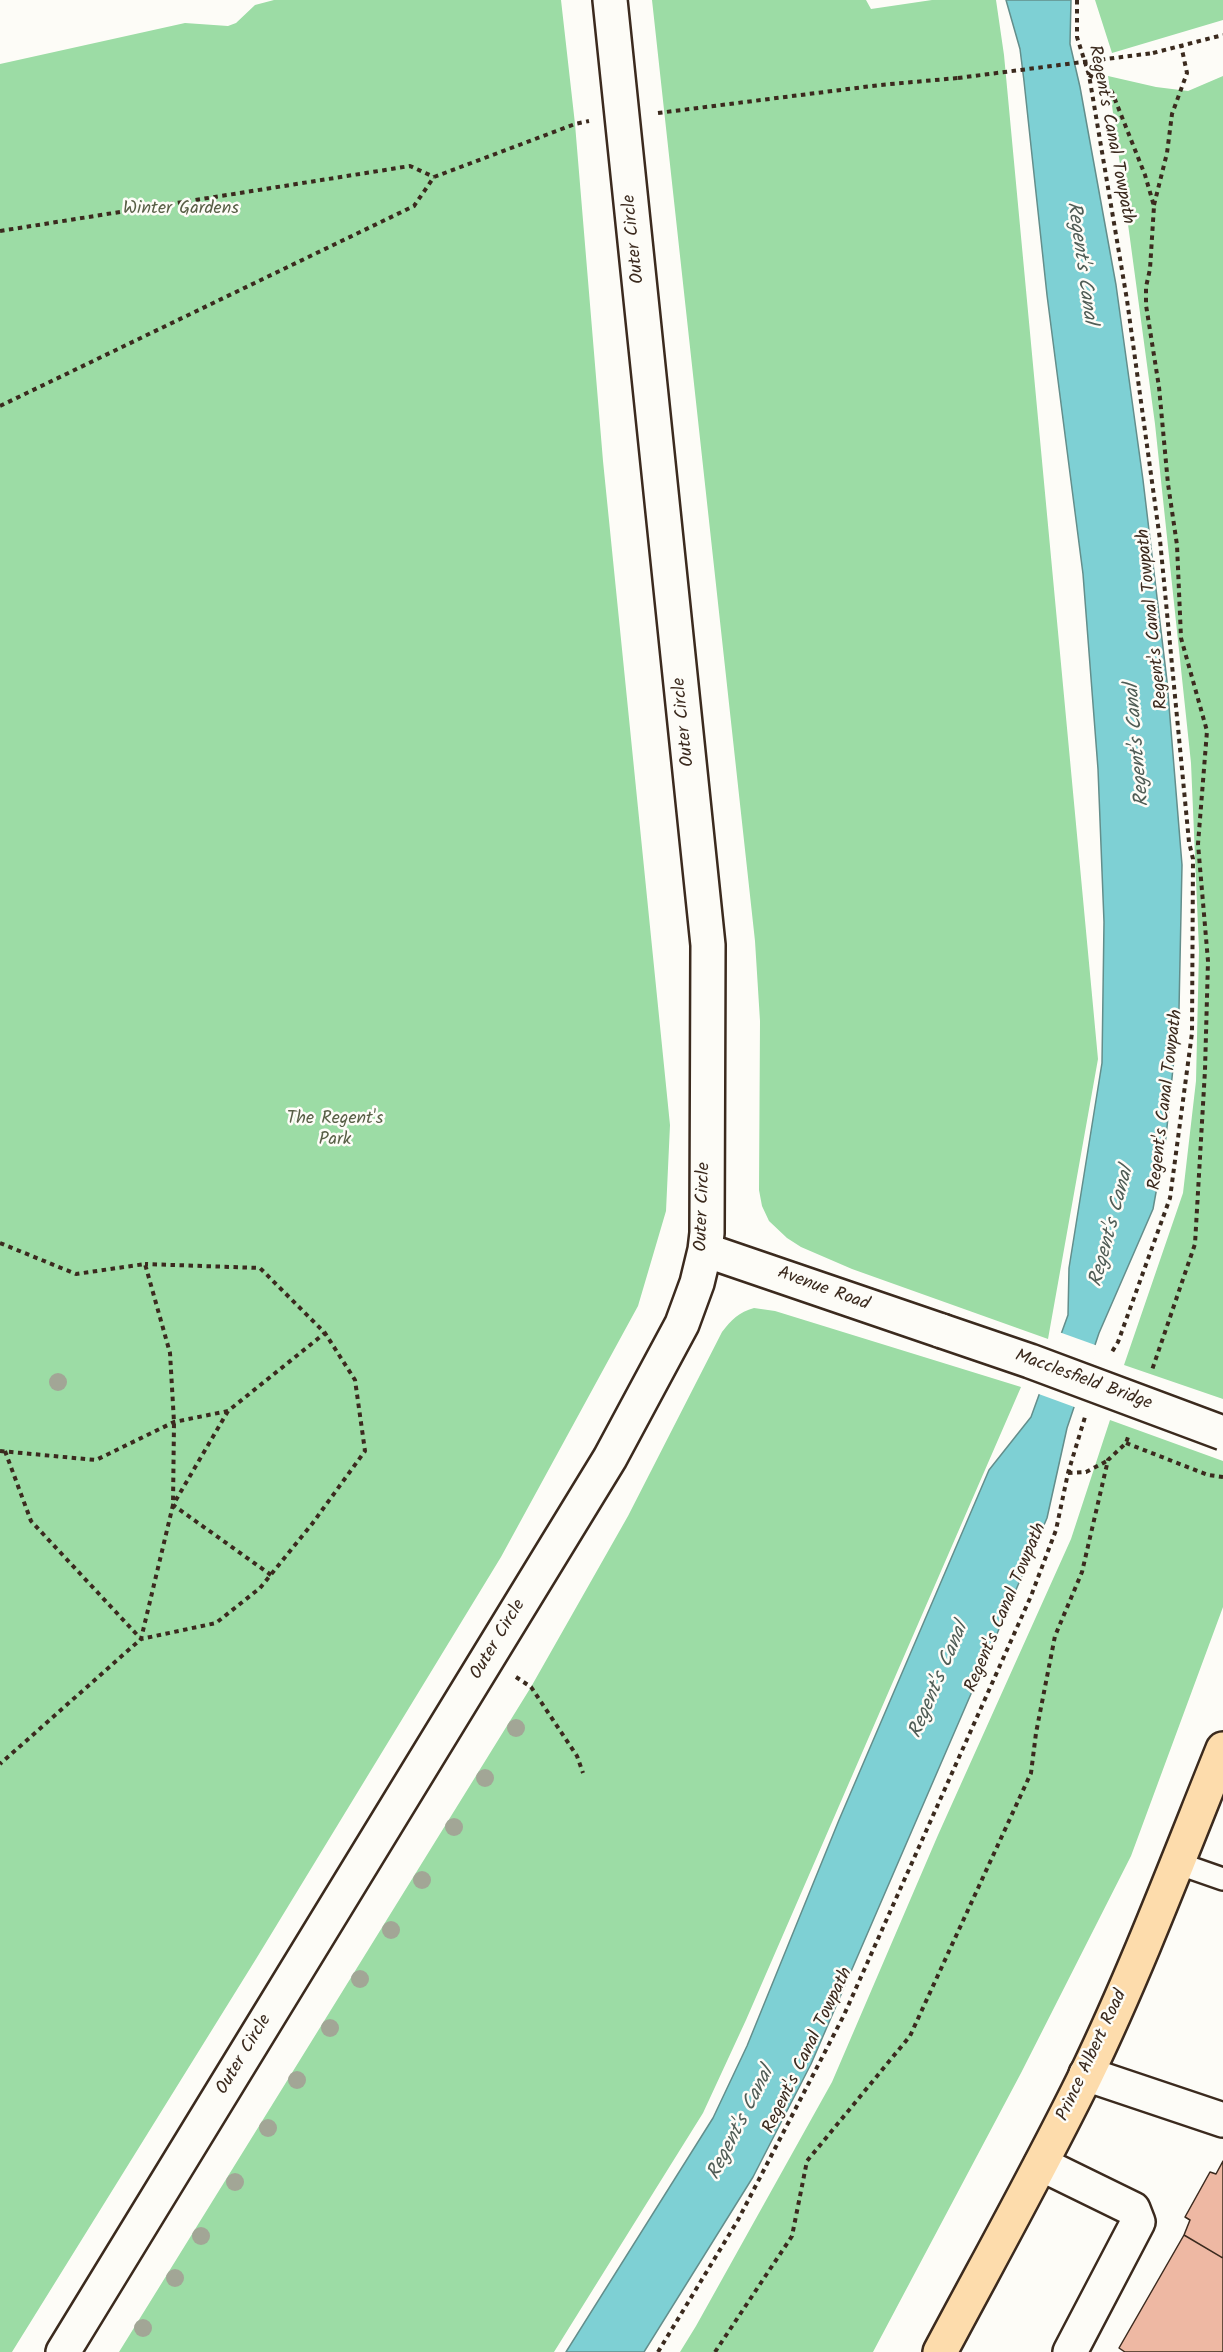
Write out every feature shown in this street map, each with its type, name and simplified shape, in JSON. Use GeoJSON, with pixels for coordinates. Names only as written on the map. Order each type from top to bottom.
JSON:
{"type":"FeatureCollection","features":[{"type":"Feature","properties":{"kind":"main road","name":"Prince Albert Road"},"geometry":{"type":"LineString","coordinates":[[940,2352],[1086,2074],[1136,1963],[1223,1749]]}},
{"type":"Feature","properties":{"kind":"street","name":"Outer Circle"},"geometry":{"type":"LineString","coordinates":[[63,2352],[610,1458],[682,1324],[697,1283],[705,1250],[708,945],[610,0]]}},
{"type":"Feature","properties":{"kind":"street","name":"Avenue Road"},"geometry":{"type":"LineString","coordinates":[[705,1250],[942,1331]]}},
{"type":"Feature","properties":{"kind":"street","name":"Macclesfield Bridge"},"geometry":{"type":"LineString","coordinates":[[942,1331],[1030,1361],[1223,1433]]}},
{"type":"Feature","properties":{"kind":"street"},"geometry":{"type":"LineString","coordinates":[[1086,2074],[1223,2120]]}},
{"type":"Feature","properties":{"kind":"street"},"geometry":{"type":"LineString","coordinates":[[1041,2163],[1133,2209],[1138,2222],[1070,2352]]}},
{"type":"Feature","properties":{"kind":"lane"},"geometry":{"type":"LineString","coordinates":[[1177,1863],[1223,1879]]}},
{"type":"Feature","properties":{"kind":"path","name":"Regent's Canal Towpath"},"geometry":{"type":"LineString","coordinates":[[1077,0],[1077,37],[1089,75],[1127,300],[1160,540],[1189,842],[1193,859],[1192,1033],[1170,1198],[1118,1342],[1106,1361]]}},
{"type":"Feature","properties":{"kind":"path"},"geometry":{"type":"LineString","coordinates":[[656,113],[1153,53],[1223,34]]}},
{"type":"Feature","properties":{"kind":"path"},"geometry":{"type":"LineString","coordinates":[[1150,1375],[1195,1244],[1205,1070],[1208,961],[1198,844],[1207,731],[1181,638],[1177,545],[1168,484],[1159,387],[1146,305],[1154,206],[1167,153],[1172,114],[1187,73],[1181,45]]}},
{"type":"Feature","properties":{"kind":"path"},"geometry":{"type":"LineString","coordinates":[[1089,75],[1104,83],[1112,92],[1145,175],[1154,206]]}},
{"type":"Feature","properties":{"kind":"path"},"geometry":{"type":"LineString","coordinates":[[0,406],[414,206],[434,177],[575,124],[590,121]]}},
{"type":"Feature","properties":{"kind":"path"},"geometry":{"type":"LineString","coordinates":[[0,231],[410,166],[434,177]]}},
{"type":"Feature","properties":{"kind":"path"},"geometry":{"type":"LineString","coordinates":[[1189,842],[1198,844]]}},
{"type":"Feature","properties":{"kind":"path"},"geometry":{"type":"LineString","coordinates":[[0,1243],[76,1274],[146,1264],[260,1268],[325,1333],[355,1380],[365,1451],[312,1524],[260,1588],[216,1623],[141,1639],[0,1764]]}},
{"type":"Feature","properties":{"kind":"path"},"geometry":{"type":"LineString","coordinates":[[141,1639],[173,1505],[174,1422],[170,1353],[146,1264]]}},
{"type":"Feature","properties":{"kind":"path"},"geometry":{"type":"LineString","coordinates":[[173,1505],[228,1411],[325,1333]]}},
{"type":"Feature","properties":{"kind":"path"},"geometry":{"type":"LineString","coordinates":[[141,1639],[31,1521],[2,1451],[96,1460],[174,1422],[228,1411]]}},
{"type":"Feature","properties":{"kind":"path","name":"Regent's Canal Towpath"},"geometry":{"type":"LineString","coordinates":[[658,2352],[738,2220],[844,2015],[1030,1596],[1056,1530],[1068,1473],[1085,1416]]}},
{"type":"Feature","properties":{"kind":"path"},"geometry":{"type":"LineString","coordinates":[[1068,1473],[1086,1472],[1108,1460],[1126,1443],[1130,1431]]}},
{"type":"Feature","properties":{"kind":"path"},"geometry":{"type":"LineString","coordinates":[[1126,1443],[1208,1475],[1223,1477]]}},
{"type":"Feature","properties":{"kind":"path"},"geometry":{"type":"LineString","coordinates":[[715,2352],[792,2236],[807,2161],[910,2036],[1031,1773],[1036,1733],[1055,1636],[1082,1572],[1108,1460]]}},
{"type":"Feature","properties":{"kind":"path"},"geometry":{"type":"LineString","coordinates":[[173,1505],[271,1575]]}},
{"type":"Feature","properties":{"kind":"path"},"geometry":{"type":"LineString","coordinates":[[488,1658],[531,1687],[577,1756],[583,1773]]}},
{"type":"Feature","properties":{"kind":"green space","name":"The Regent's Park"},"geometry":{"type":"Polygon","coordinates":[[[274,0],[561,0],[575,124],[603,461],[670,1125],[666,1211],[638,1306],[501,1557],[256,1959],[12,2352],[0,2352],[0,64],[185,23],[228,26],[236,23],[255,5],[274,0]]]}},
{"type":"Feature","properties":{"kind":"green space"},"geometry":{"type":"Polygon","coordinates":[[[652,0],[866,0],[871,9],[932,0],[996,0],[1004,55],[1098,1059],[1048,1339],[852,1269],[801,1247],[787,1238],[769,1221],[762,1206],[759,1190],[760,1021],[755,941],[652,0]]]}},
{"type":"Feature","properties":{"kind":"green space"},"geometry":{"type":"Polygon","coordinates":[[[1095,0],[1223,0],[1223,20],[1112,53],[1095,0]]]}},
{"type":"Feature","properties":{"kind":"green space"},"geometry":{"type":"Polygon","coordinates":[[[1108,76],[1156,87],[1188,91],[1223,76],[1223,1399],[1124,1365],[1183,1193],[1196,1081],[1199,950],[1191,763],[1155,424],[1108,76]]]}},
{"type":"Feature","properties":{"kind":"green space"},"geometry":{"type":"Polygon","coordinates":[[[754,1308],[775,1311],[1021,1387],[746,2020],[703,2113],[554,2352],[119,2352],[531,1687],[628,1516],[722,1332],[736,1317],[754,1308]]]}},
{"type":"Feature","properties":{"kind":"green space"},"geometry":{"type":"Polygon","coordinates":[[[1110,1420],[1223,1461],[1223,1607],[1131,1856],[1021,2073],[873,2352],[680,2352],[832,2082],[938,1835],[1071,1539],[1110,1420]]]}},
{"type":"Feature","properties":{"kind":"water","name":"Regent's Canal"},"geometry":{"type":"Polygon","coordinates":[[[1006,0],[1071,0],[1070,44],[1116,285],[1143,480],[1167,681],[1182,865],[1179,1009],[1166,1137],[1153,1209],[1099,1333],[1067,1428],[1047,1518],[811,2064],[753,2177],[644,2352],[566,2352],[713,2118],[747,2046],[839,1820],[989,1470],[1031,1417],[1068,1315],[1069,1268],[1102,1063],[1104,922],[1098,769],[1083,574],[1047,295],[1020,49],[1006,0]]]}},
{"type":"Feature","properties":{"kind":"pier"},"geometry":{"type":"Polygon","coordinates":[[[1059,1332],[1098,1346],[1077,1408],[1036,1393],[1059,1332]]]}},
{"type":"Feature","properties":{"kind":"building"},"geometry":{"type":"Polygon","coordinates":[[[1223,2161],[1223,2258],[1184,2235],[1190,2220],[1185,2217],[1210,2172],[1216,2174],[1223,2161]]]}},
{"type":"Feature","properties":{"kind":"building"},"geometry":{"type":"Polygon","coordinates":[[[1184,2235],[1223,2258],[1223,2352],[1125,2352],[1119,2348],[1184,2235]]]}},
{"type":"Feature","properties":{"kind":"park label","name":"Winter Gardens"},"geometry":{"type":"Point","coordinates":[181,210]}}]}
